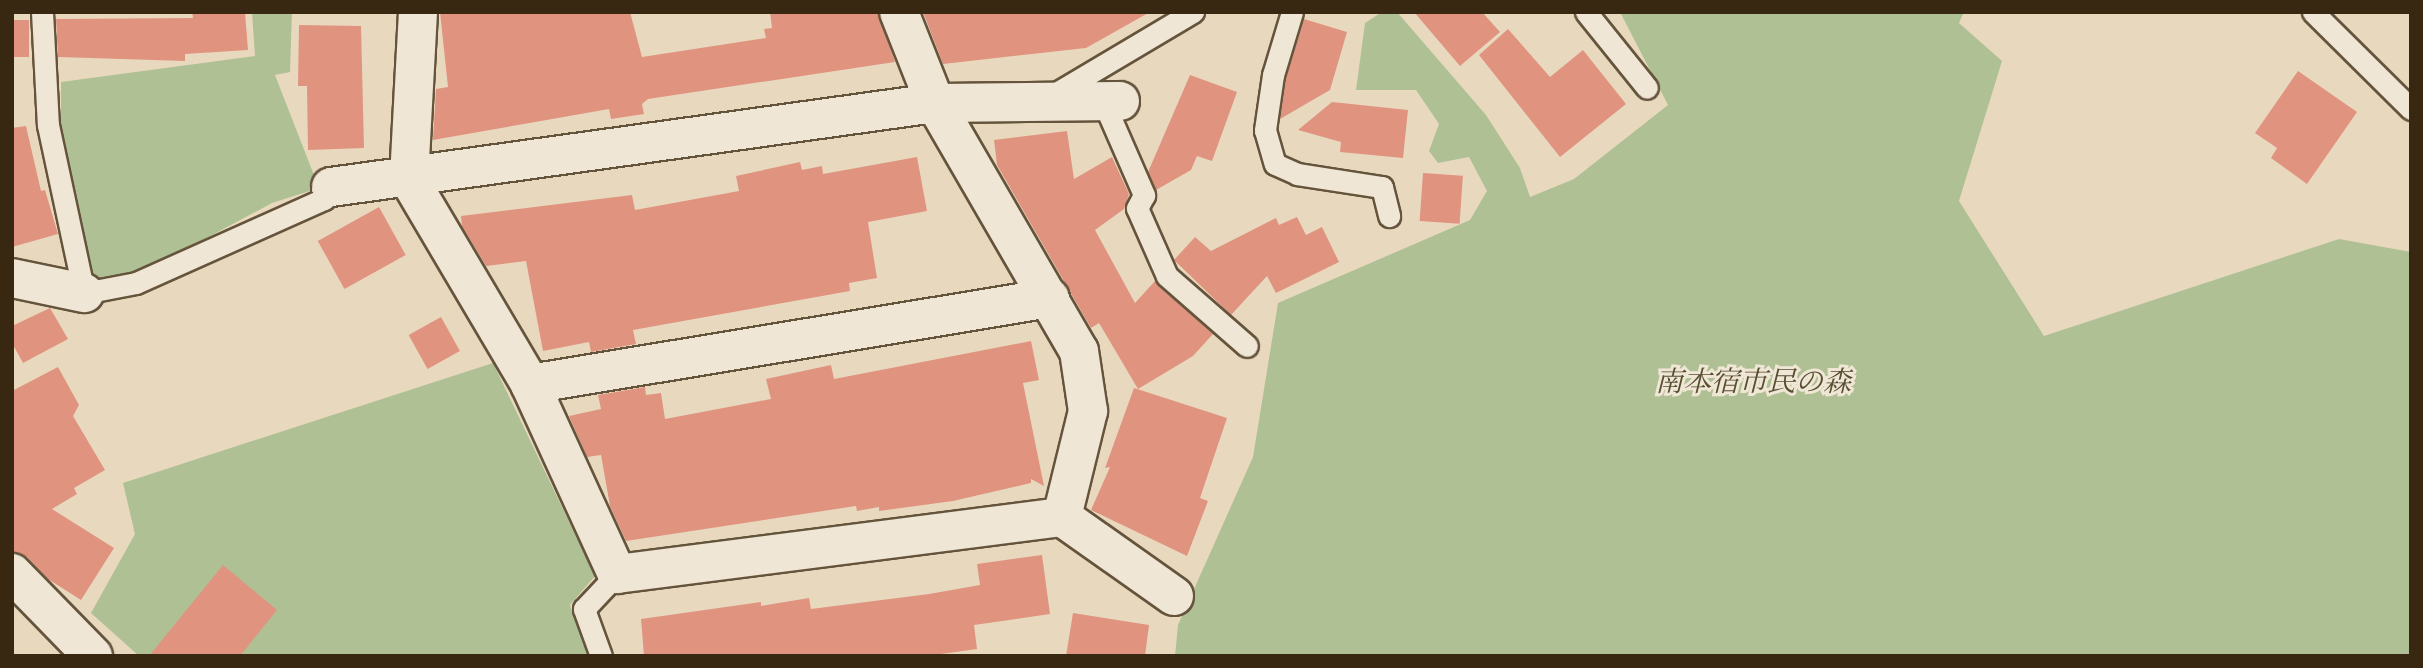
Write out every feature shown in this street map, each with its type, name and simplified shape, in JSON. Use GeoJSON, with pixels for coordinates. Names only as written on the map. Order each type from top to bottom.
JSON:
{"type":"FeatureCollection","features":[{"type":"Feature","properties":{"kind":"street"},"geometry":{"type":"LineString","coordinates":[[418,12],[409,179],[530,384],[617,574],[1062,517],[1174,596]]}},
{"type":"Feature","properties":{"kind":"street"},"geometry":{"type":"LineString","coordinates":[[899,12],[935,103],[1079,351],[1087,411],[1062,517]]}},
{"type":"Feature","properties":{"kind":"street"},"geometry":{"type":"LineString","coordinates":[[331,187],[409,179],[935,103],[1112,101]]}},
{"type":"Feature","properties":{"kind":"street"},"geometry":{"type":"LineString","coordinates":[[12,278],[84,293]]}},
{"type":"Feature","properties":{"kind":"street"},"geometry":{"type":"LineString","coordinates":[[530,384],[1050,298]]}},
{"type":"Feature","properties":{"kind":"street"},"geometry":{"type":"LineString","coordinates":[[12,573],[93,656]]}},
{"type":"Feature","properties":{"kind":"lane"},"geometry":{"type":"LineString","coordinates":[[41,12],[48,125],[84,293],[136,283],[324,199],[331,187]]}},
{"type":"Feature","properties":{"kind":"lane"},"geometry":{"type":"LineString","coordinates":[[1039,102],[1089,77],[1193,12]]}},
{"type":"Feature","properties":{"kind":"lane"},"geometry":{"type":"LineString","coordinates":[[1292,12],[1273,75],[1265,130],[1275,164],[1297,174],[1382,187],[1389,216]]}},
{"type":"Feature","properties":{"kind":"lane"},"geometry":{"type":"LineString","coordinates":[[1586,12],[1647,88]]}},
{"type":"Feature","properties":{"kind":"lane"},"geometry":{"type":"LineString","coordinates":[[2313,12],[2411,109]]}},
{"type":"Feature","properties":{"kind":"lane"},"geometry":{"type":"LineString","coordinates":[[1112,101],[1144,195],[1137,208],[1167,276],[1247,346]]}},
{"type":"Feature","properties":{"kind":"lane"},"geometry":{"type":"LineString","coordinates":[[601,656],[584,609],[617,574]]}},
{"type":"Feature","properties":{"kind":"green space"},"geometry":{"type":"Polygon","coordinates":[[[252,12],[292,12],[290,72],[275,75],[319,188],[272,203],[147,270],[91,284],[54,127],[61,125],[61,82],[255,56],[252,12]]]}},
{"type":"Feature","properties":{"kind":"green space","name":"南本宿市民の森"},"geometry":{"type":"Polygon","coordinates":[[[1382,12],[1397,12],[1486,115],[1520,168],[1530,197],[1574,179],[1668,105],[1620,12],[1964,12],[1959,23],[2002,61],[1959,201],[2044,336],[2339,239],[2411,252],[2411,656],[1175,656],[1178,625],[1253,457],[1278,303],[1470,220],[1487,191],[1469,157],[1438,163],[1429,151],[1439,124],[1416,90],[1356,90],[1365,23],[1382,12]]]}},
{"type":"Feature","properties":{"kind":"green space"},"geometry":{"type":"Polygon","coordinates":[[[493,363],[595,576],[570,605],[589,656],[139,656],[91,613],[135,534],[123,483],[493,363]]]}},
{"type":"Feature","properties":{"kind":"building"},"geometry":{"type":"Polygon","coordinates":[[[192,12],[245,12],[248,50],[185,54],[185,61],[58,57],[56,19],[193,18],[192,12]]]}},
{"type":"Feature","properties":{"kind":"building"},"geometry":{"type":"Polygon","coordinates":[[[440,12],[630,12],[642,57],[766,38],[764,29],[772,28],[770,12],[878,12],[895,62],[648,99],[642,104],[644,114],[611,119],[609,109],[433,140],[436,89],[448,87],[440,12]]]}},
{"type":"Feature","properties":{"kind":"building"},"geometry":{"type":"Polygon","coordinates":[[[923,12],[1150,12],[1086,48],[943,64],[923,12]]]}},
{"type":"Feature","properties":{"kind":"building"},"geometry":{"type":"Polygon","coordinates":[[[1414,12],[1482,12],[1500,32],[1460,66],[1414,12]]]}},
{"type":"Feature","properties":{"kind":"building"},"geometry":{"type":"Polygon","coordinates":[[[1304,19],[1347,32],[1330,90],[1280,119],[1286,78],[1304,19]]]}},
{"type":"Feature","properties":{"kind":"building"},"geometry":{"type":"Polygon","coordinates":[[[12,20],[29,20],[29,57],[12,57],[12,20]]]}},
{"type":"Feature","properties":{"kind":"building"},"geometry":{"type":"Polygon","coordinates":[[[299,25],[361,26],[364,148],[308,150],[307,86],[298,86],[299,25]]]}},
{"type":"Feature","properties":{"kind":"building"},"geometry":{"type":"Polygon","coordinates":[[[1508,29],[1550,77],[1583,50],[1626,104],[1560,157],[1479,55],[1508,29]]]}},
{"type":"Feature","properties":{"kind":"building"},"geometry":{"type":"Polygon","coordinates":[[[2298,71],[2357,112],[2307,184],[2271,158],[2277,148],[2255,133],[2298,71]]]}},
{"type":"Feature","properties":{"kind":"building"},"geometry":{"type":"Polygon","coordinates":[[[1190,75],[1237,92],[1212,161],[1197,156],[1191,170],[1156,190],[1148,172],[1190,75]]]}},
{"type":"Feature","properties":{"kind":"building"},"geometry":{"type":"Polygon","coordinates":[[[1332,102],[1408,110],[1403,158],[1340,152],[1341,142],[1298,130],[1332,102]]]}},
{"type":"Feature","properties":{"kind":"building"},"geometry":{"type":"Polygon","coordinates":[[[26,126],[41,191],[45,190],[58,234],[12,247],[12,128],[26,126]]]}},
{"type":"Feature","properties":{"kind":"building"},"geometry":{"type":"Polygon","coordinates":[[[1067,131],[1074,179],[1112,157],[1129,194],[1124,209],[1095,230],[1135,303],[1155,281],[1213,334],[1193,356],[1138,389],[1099,323],[1091,328],[997,165],[994,140],[1067,131]]]}},
{"type":"Feature","properties":{"kind":"building"},"geometry":{"type":"Polygon","coordinates":[[[917,157],[927,211],[868,222],[877,278],[849,283],[850,291],[633,330],[636,344],[591,352],[589,342],[543,351],[526,261],[486,266],[462,226],[461,216],[632,195],[635,210],[739,191],[736,176],[800,162],[802,170],[822,166],[823,174],[917,157]]]}},
{"type":"Feature","properties":{"kind":"building"},"geometry":{"type":"Polygon","coordinates":[[[1423,173],[1463,176],[1460,224],[1420,221],[1423,173]]]}},
{"type":"Feature","properties":{"kind":"building"},"geometry":{"type":"Polygon","coordinates":[[[379,207],[406,255],[344,289],[318,241],[379,207]]]}},
{"type":"Feature","properties":{"kind":"building"},"geometry":{"type":"Polygon","coordinates":[[[1297,217],[1306,235],[1322,227],[1339,262],[1276,293],[1267,276],[1231,315],[1174,260],[1195,237],[1211,251],[1276,218],[1279,225],[1297,217]]]}},
{"type":"Feature","properties":{"kind":"building"},"geometry":{"type":"Polygon","coordinates":[[[50,308],[68,339],[23,363],[12,343],[12,326],[50,308]]]}},
{"type":"Feature","properties":{"kind":"building"},"geometry":{"type":"Polygon","coordinates":[[[441,317],[460,351],[428,369],[409,335],[441,317]]]}},
{"type":"Feature","properties":{"kind":"building"},"geometry":{"type":"Polygon","coordinates":[[[1031,341],[1039,380],[1023,383],[1044,486],[1031,479],[1031,483],[953,501],[879,511],[879,507],[857,511],[856,506],[626,541],[610,506],[601,455],[587,457],[569,416],[601,409],[598,395],[645,387],[646,395],[661,393],[665,419],[771,399],[766,379],[831,365],[834,379],[1031,341]]]}},
{"type":"Feature","properties":{"kind":"building"},"geometry":{"type":"Polygon","coordinates":[[[58,367],[79,405],[73,416],[105,470],[74,488],[77,494],[52,509],[114,548],[81,600],[48,579],[27,557],[12,552],[12,391],[58,367]]]}},
{"type":"Feature","properties":{"kind":"building"},"geometry":{"type":"Polygon","coordinates":[[[1134,388],[1227,418],[1200,498],[1208,501],[1187,556],[1091,510],[1110,467],[1105,468],[1134,388]]]}},
{"type":"Feature","properties":{"kind":"building"},"geometry":{"type":"Polygon","coordinates":[[[1042,555],[1050,614],[974,625],[977,649],[927,656],[644,656],[641,619],[761,602],[761,606],[809,598],[811,609],[929,594],[980,585],[977,564],[1042,555]]]}},
{"type":"Feature","properties":{"kind":"building"},"geometry":{"type":"Polygon","coordinates":[[[223,565],[277,610],[240,656],[149,656],[223,565]]]}},
{"type":"Feature","properties":{"kind":"building"},"geometry":{"type":"Polygon","coordinates":[[[1073,613],[1149,625],[1145,656],[1066,656],[1073,613]]]}}]}
